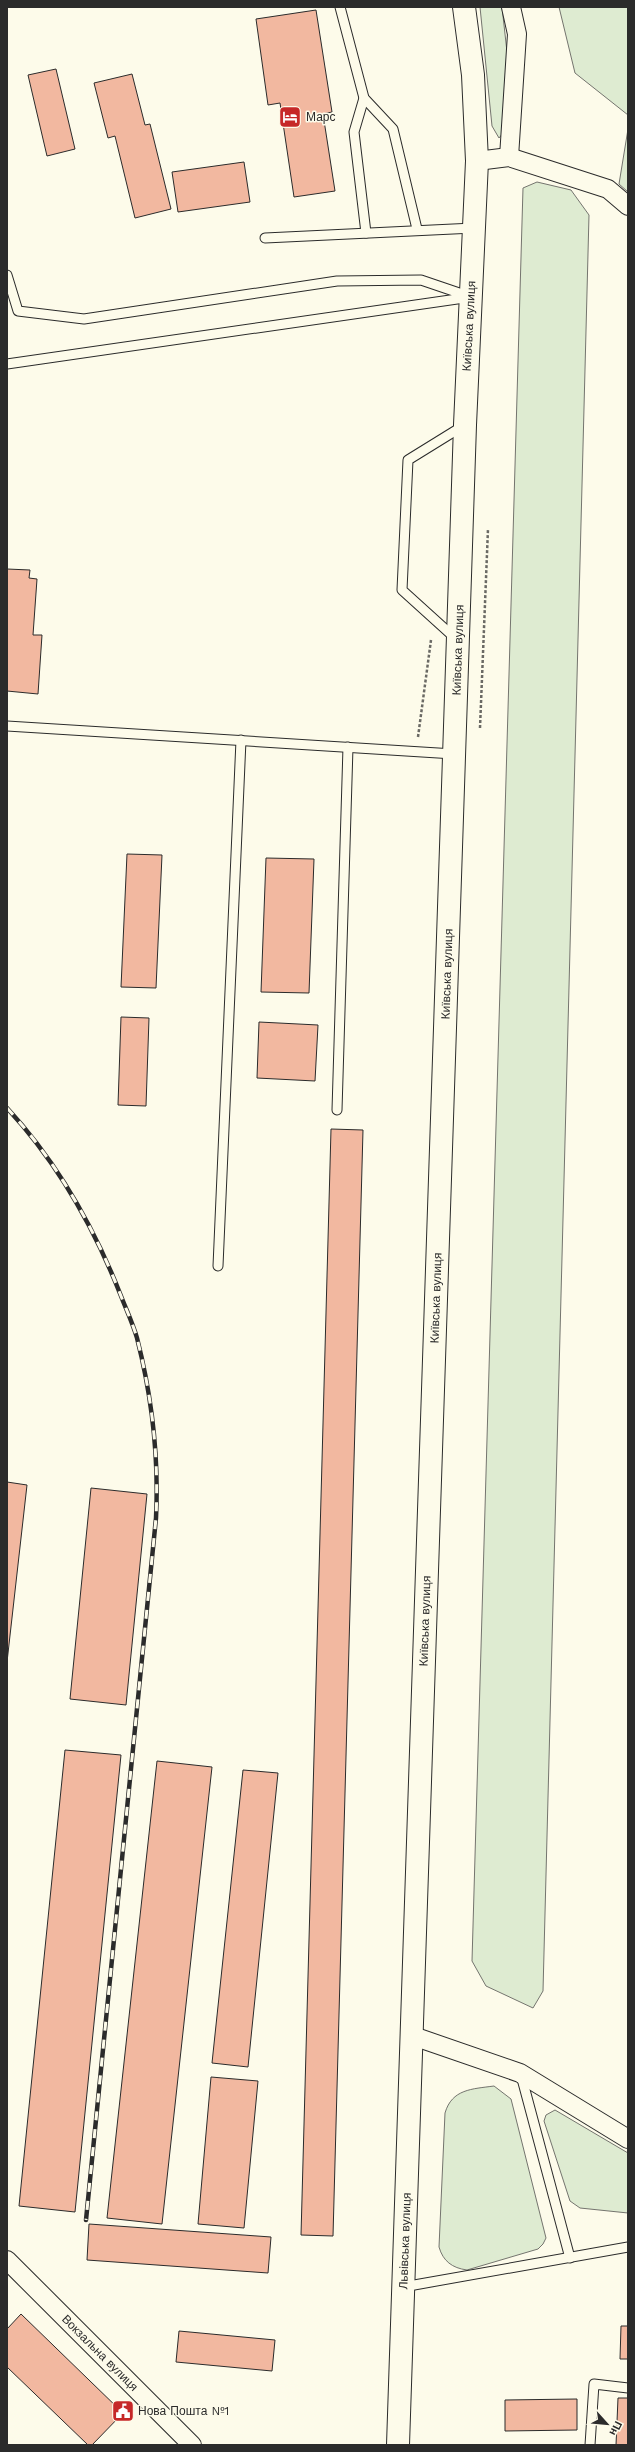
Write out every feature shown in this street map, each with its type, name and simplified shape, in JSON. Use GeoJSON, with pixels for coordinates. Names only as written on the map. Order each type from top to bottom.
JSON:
{"type":"FeatureCollection","features":[{"type":"Feature","properties":{"kind":"highway","name":"Київська вулиця"},"geometry":{"type":"LineString","coordinates":[[414,1941],[465,425],[477,161],[473,75],[464,7]]}},
{"type":"Feature","properties":{"kind":"highway","name":"Львівська вулиця"},"geometry":{"type":"LineString","coordinates":[[398,2445],[413,2036],[414,1941]]}},
{"type":"Feature","properties":{"kind":"street"},"geometry":{"type":"LineString","coordinates":[[509,156],[517,34],[511,7]]}},
{"type":"Feature","properties":{"kind":"street"},"geometry":{"type":"LineString","coordinates":[[477,161],[509,156],[608,189],[628,206]]}},
{"type":"Feature","properties":{"kind":"street"},"geometry":{"type":"LineString","coordinates":[[413,2036],[520,2073],[628,2139]]}},
{"type":"Feature","properties":{"kind":"street","name":"Вокзальна вулиця"},"geometry":{"type":"LineString","coordinates":[[7,2260],[192,2445]]}},
{"type":"Feature","properties":{"kind":"lane"},"geometry":{"type":"LineString","coordinates":[[340,7],[364,98],[393,129],[417,229]]}},
{"type":"Feature","properties":{"kind":"lane"},"geometry":{"type":"LineString","coordinates":[[364,98],[354,132],[366,232]]}},
{"type":"Feature","properties":{"kind":"lane"},"geometry":{"type":"LineString","coordinates":[[265,238],[417,229],[474,228]]}},
{"type":"Feature","properties":{"kind":"lane"},"geometry":{"type":"LineString","coordinates":[[7,275],[18,311],[84,319],[337,281],[421,280],[471,297]]}},
{"type":"Feature","properties":{"kind":"lane"},"geometry":{"type":"LineString","coordinates":[[7,364],[471,297]]}},
{"type":"Feature","properties":{"kind":"lane"},"geometry":{"type":"LineString","coordinates":[[458,641],[402,590],[408,460],[465,425]]}},
{"type":"Feature","properties":{"kind":"lane"},"geometry":{"type":"LineString","coordinates":[[7,726],[454,754]]}},
{"type":"Feature","properties":{"kind":"lane"},"geometry":{"type":"LineString","coordinates":[[218,1266],[241,740]]}},
{"type":"Feature","properties":{"kind":"lane"},"geometry":{"type":"LineString","coordinates":[[337,1110],[348,747]]}},
{"type":"Feature","properties":{"kind":"lane"},"geometry":{"type":"LineString","coordinates":[[520,2073],[570,2258]]}},
{"type":"Feature","properties":{"kind":"lane"},"geometry":{"type":"LineString","coordinates":[[403,2287],[628,2247]]}},
{"type":"Feature","properties":{"kind":"lane"},"geometry":{"type":"LineString","coordinates":[[590,2445],[594,2384],[628,2388]]}},
{"type":"Feature","properties":{"kind":"path"},"geometry":{"type":"LineString","coordinates":[[480,728],[488,529]]}},
{"type":"Feature","properties":{"kind":"path"},"geometry":{"type":"LineString","coordinates":[[416,752],[431,640]]}},
{"type":"Feature","properties":{"kind":"green space"},"geometry":{"type":"Polygon","coordinates":[[[480,7],[502,7],[507,52],[504,132],[499,138],[492,126],[480,7]]]}},
{"type":"Feature","properties":{"kind":"green space"},"geometry":{"type":"Polygon","coordinates":[[[559,7],[628,7],[628,115],[575,73],[559,7]]]}},
{"type":"Feature","properties":{"kind":"green space"},"geometry":{"type":"Polygon","coordinates":[[[628,129],[628,192],[619,184],[628,129]]]}},
{"type":"Feature","properties":{"kind":"green space"},"geometry":{"type":"Polygon","coordinates":[[[537,182],[571,190],[589,215],[543,1991],[533,2008],[486,1986],[472,1961],[523,188],[537,182]]]}},
{"type":"Feature","properties":{"kind":"green space"},"geometry":{"type":"Polygon","coordinates":[[[494,2086],[511,2099],[546,2238],[538,2249],[467,2270],[457,2268],[449,2263],[443,2256],[439,2247],[445,2113],[448,2105],[458,2095],[478,2088],[494,2086]]]}},
{"type":"Feature","properties":{"kind":"green space"},"geometry":{"type":"Polygon","coordinates":[[[555,2110],[628,2153],[628,2213],[580,2208],[570,2201],[544,2121],[546,2115],[555,2110]]]}},
{"type":"Feature","properties":{"kind":"building"},"geometry":{"type":"Polygon","coordinates":[[[316,10],[332,112],[323,114],[335,191],[294,197],[280,103],[268,105],[256,19],[316,10]]]}},
{"type":"Feature","properties":{"kind":"building"},"geometry":{"type":"Polygon","coordinates":[[[56,69],[75,149],[47,156],[28,75],[56,69]]]}},
{"type":"Feature","properties":{"kind":"building"},"geometry":{"type":"Polygon","coordinates":[[[132,74],[145,125],[150,124],[171,209],[135,218],[115,136],[108,138],[94,83],[132,74]]]}},
{"type":"Feature","properties":{"kind":"building"},"geometry":{"type":"Polygon","coordinates":[[[244,162],[250,202],[178,212],[172,172],[244,162]]]}},
{"type":"Feature","properties":{"kind":"building"},"geometry":{"type":"Polygon","coordinates":[[[7,569],[30,570],[29,578],[37,579],[33,635],[42,635],[38,694],[7,691],[7,569]]]}},
{"type":"Feature","properties":{"kind":"building"},"geometry":{"type":"Polygon","coordinates":[[[127,854],[162,855],[156,988],[121,987],[127,854]]]}},
{"type":"Feature","properties":{"kind":"building"},"geometry":{"type":"Polygon","coordinates":[[[266,858],[314,859],[309,993],[261,992],[266,858]]]}},
{"type":"Feature","properties":{"kind":"building"},"geometry":{"type":"Polygon","coordinates":[[[121,1017],[149,1018],[146,1106],[118,1105],[121,1017]]]}},
{"type":"Feature","properties":{"kind":"building"},"geometry":{"type":"Polygon","coordinates":[[[259,1022],[318,1025],[315,1081],[257,1078],[259,1022]]]}},
{"type":"Feature","properties":{"kind":"building"},"geometry":{"type":"Polygon","coordinates":[[[331,1129],[363,1130],[333,2236],[301,2235],[331,1129]]]}},
{"type":"Feature","properties":{"kind":"building"},"geometry":{"type":"Polygon","coordinates":[[[7,1482],[27,1485],[7,1662],[7,1482]]]}},
{"type":"Feature","properties":{"kind":"building"},"geometry":{"type":"Polygon","coordinates":[[[91,1488],[147,1494],[126,1705],[70,1699],[91,1488]]]}},
{"type":"Feature","properties":{"kind":"building"},"geometry":{"type":"Polygon","coordinates":[[[65,1750],[121,1755],[75,2212],[19,2206],[65,1750]]]}},
{"type":"Feature","properties":{"kind":"building"},"geometry":{"type":"Polygon","coordinates":[[[157,1761],[212,1767],[162,2224],[107,2218],[157,1761]]]}},
{"type":"Feature","properties":{"kind":"building"},"geometry":{"type":"Polygon","coordinates":[[[243,1770],[278,1773],[248,2067],[212,2063],[243,1770]]]}},
{"type":"Feature","properties":{"kind":"building"},"geometry":{"type":"Polygon","coordinates":[[[211,2077],[258,2081],[244,2228],[198,2224],[211,2077]]]}},
{"type":"Feature","properties":{"kind":"building"},"geometry":{"type":"Polygon","coordinates":[[[89,2224],[271,2237],[268,2273],[87,2260],[89,2224]]]}},
{"type":"Feature","properties":{"kind":"building"},"geometry":{"type":"Polygon","coordinates":[[[21,2314],[123,2413],[92,2445],[88,2445],[7,2367],[7,2329],[21,2314]]]}},
{"type":"Feature","properties":{"kind":"building"},"geometry":{"type":"Polygon","coordinates":[[[621,2326],[628,2326],[628,2359],[620,2359],[621,2326]]]}},
{"type":"Feature","properties":{"kind":"building"},"geometry":{"type":"Polygon","coordinates":[[[179,2331],[275,2340],[272,2371],[176,2362],[179,2331]]]}},
{"type":"Feature","properties":{"kind":"building"},"geometry":{"type":"Polygon","coordinates":[[[618,2398],[628,2398],[628,2445],[616,2445],[618,2398]]]}},
{"type":"Feature","properties":{"kind":"building"},"geometry":{"type":"Polygon","coordinates":[[[577,2399],[577,2430],[505,2431],[505,2400],[577,2399]]]}},
{"type":"Feature","properties":{"kind":"railway"},"geometry":{"type":"LineString","coordinates":[[7,1108],[42,1150],[73,1196],[99,1245],[110,1270],[137,1338],[147,1382],[155,1450],[157,1495],[156,1518],[86,2220]]}},
{"type":"Feature","properties":{"kind":"place","name":"Марс"},"geometry":{"type":"Point","coordinates":[290,117]}},
{"type":"Feature","properties":{"kind":"place","name":"Нова Пошта №1"},"geometry":{"type":"Point","coordinates":[123,2411]}}]}
